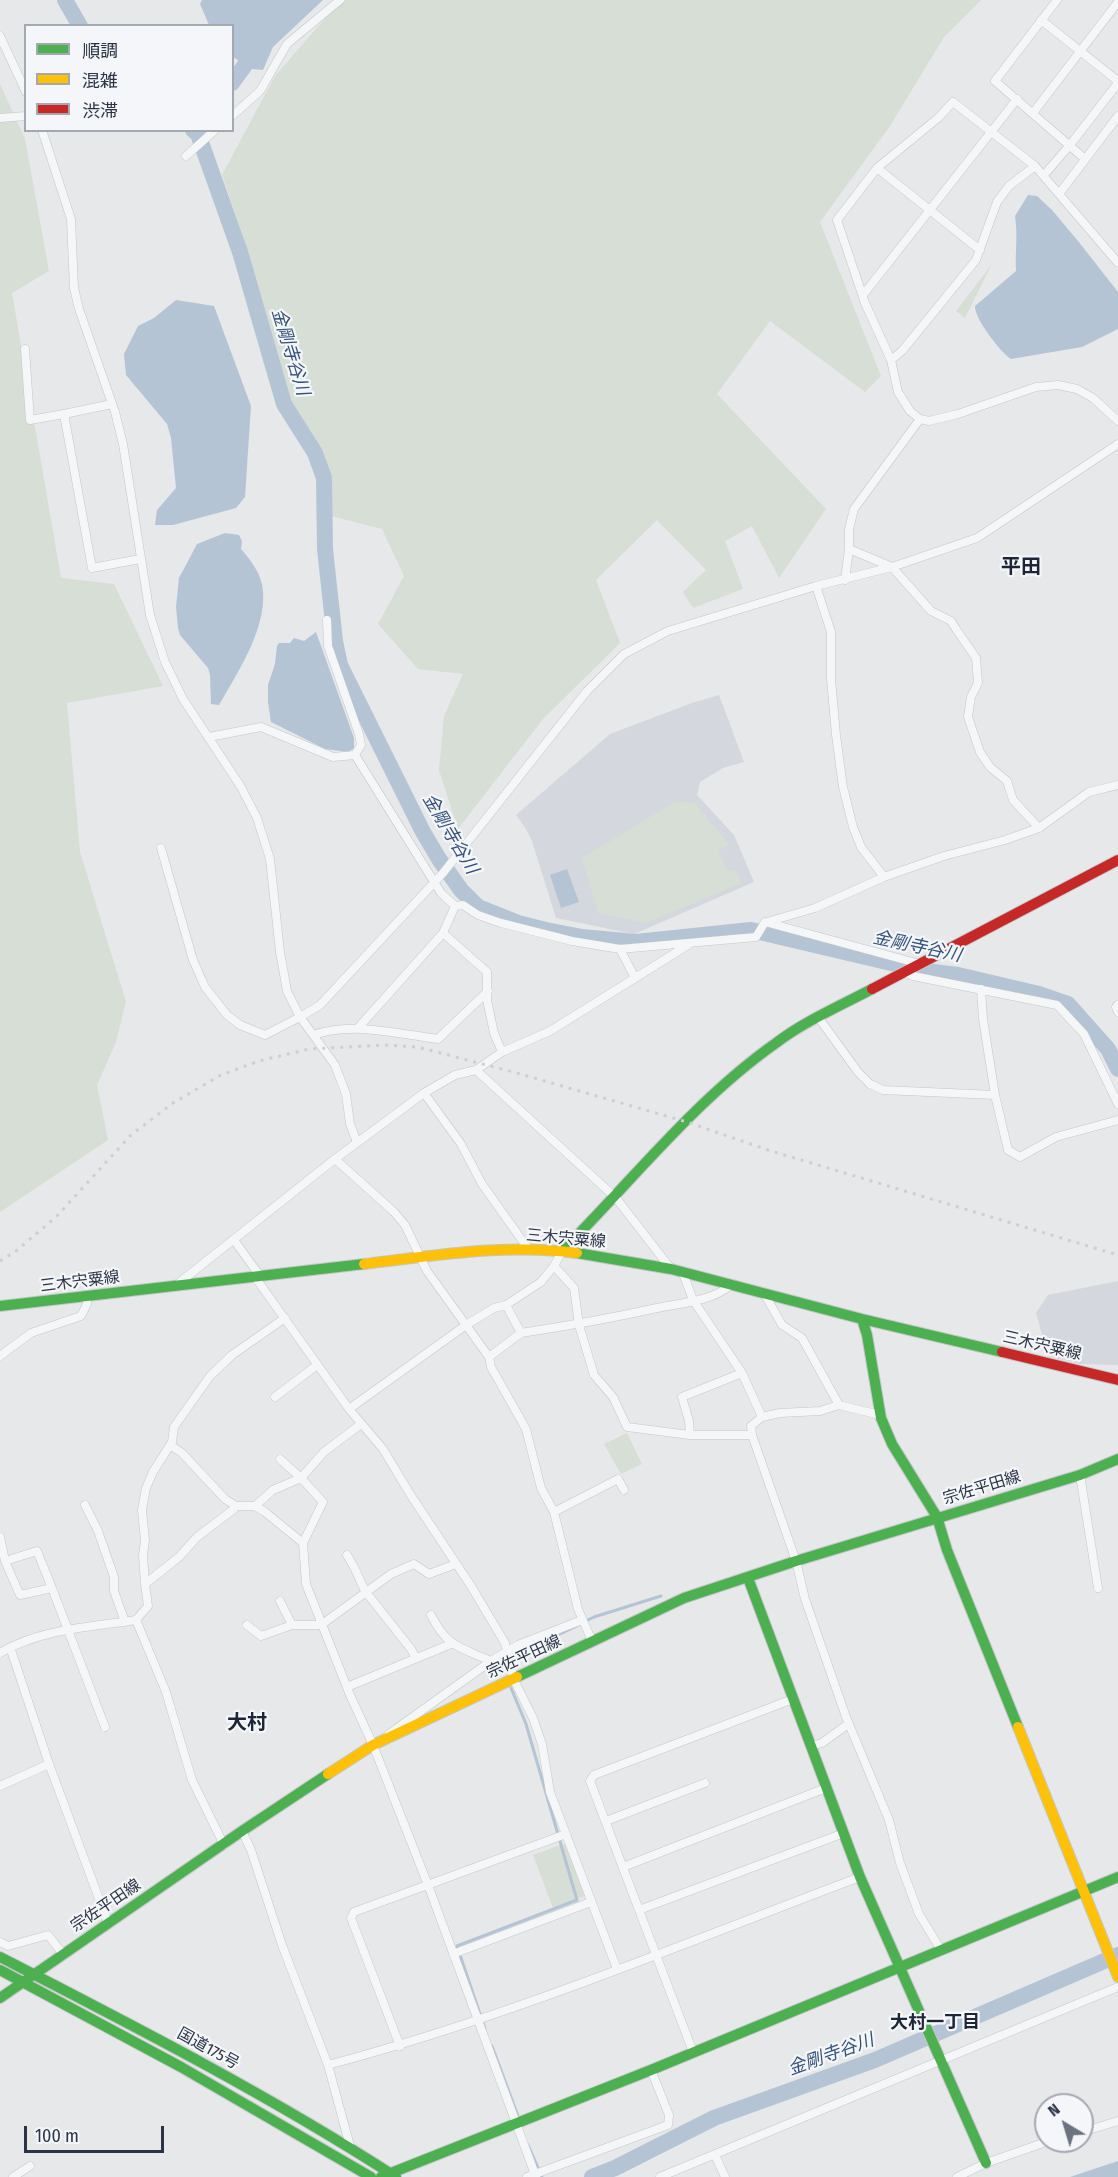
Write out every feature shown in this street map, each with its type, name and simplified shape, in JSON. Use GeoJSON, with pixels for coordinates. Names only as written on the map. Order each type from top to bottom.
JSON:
{"type":"FeatureCollection","features":[{"type":"Feature","properties":{"kind":"main road"},"geometry":{"type":"LineString","coordinates":[[562,1251],[616,1198],[687,1122],[736,1075],[776,1043],[818,1017],[985,928],[1118,861]]}},
{"type":"Feature","properties":{"kind":"main road","name":"三木宍粟線"},"geometry":{"type":"LineString","coordinates":[[0,1306],[459,1253],[562,1251],[671,1269],[862,1319],[1118,1380]]}},
{"type":"Feature","properties":{"kind":"main road"},"geometry":{"type":"LineString","coordinates":[[862,1319],[867,1335],[881,1418],[892,1444],[937,1518],[956,1572],[1118,1977]]}},
{"type":"Feature","properties":{"kind":"main road","name":"宗佐平田線"},"geometry":{"type":"LineString","coordinates":[[0,1998],[242,1831],[373,1745],[684,1598],[796,1561],[1080,1475],[1118,1459]]}},
{"type":"Feature","properties":{"kind":"main road"},"geometry":{"type":"LineString","coordinates":[[748,1578],[860,1877],[986,2163]]}},
{"type":"Feature","properties":{"kind":"main road"},"geometry":{"type":"LineString","coordinates":[[389,2176],[1084,1892],[1118,1876]]}},
{"type":"Feature","properties":{"kind":"main road","name":"国道175号"},"geometry":{"type":"LineString","coordinates":[[0,1957],[197,2059],[351,2148],[389,2176]]}},
{"type":"Feature","properties":{"kind":"main road","name":"国道175号"},"geometry":{"type":"LineString","coordinates":[[0,1970],[181,2067],[370,2177]]}},
{"type":"Feature","properties":{"kind":"street"},"geometry":{"type":"LineString","coordinates":[[234,114],[260,91],[287,44],[340,0]]}},
{"type":"Feature","properties":{"kind":"street"},"geometry":{"type":"LineString","coordinates":[[1057,0],[995,81],[1086,159]]}},
{"type":"Feature","properties":{"kind":"street"},"geometry":{"type":"LineString","coordinates":[[1033,113],[1118,2]]}},
{"type":"Feature","properties":{"kind":"street"},"geometry":{"type":"LineString","coordinates":[[1041,21],[1118,82],[1044,175]]}},
{"type":"Feature","properties":{"kind":"street"},"geometry":{"type":"LineString","coordinates":[[0,36],[24,88]]}},
{"type":"Feature","properties":{"kind":"street"},"geometry":{"type":"LineString","coordinates":[[863,295],[1017,99]]}},
{"type":"Feature","properties":{"kind":"street"},"geometry":{"type":"LineString","coordinates":[[1118,263],[1035,166],[953,102],[938,118],[877,168],[837,220],[863,295],[891,360],[898,392],[910,411],[920,419],[929,422],[1036,387],[1058,385],[1077,389],[1093,398],[1118,421]]}},
{"type":"Feature","properties":{"kind":"street"},"geometry":{"type":"LineString","coordinates":[[0,117],[24,116]]}},
{"type":"Feature","properties":{"kind":"street"},"geometry":{"type":"LineString","coordinates":[[1059,194],[1118,116]]}},
{"type":"Feature","properties":{"kind":"street"},"geometry":{"type":"LineString","coordinates":[[43,132],[71,219],[74,288],[123,444],[150,615],[165,662],[183,699],[242,787],[257,818],[270,859],[280,952],[287,992],[300,1017],[335,1065],[357,1142]]}},
{"type":"Feature","properties":{"kind":"street"},"geometry":{"type":"LineString","coordinates":[[186,156],[213,132]]}},
{"type":"Feature","properties":{"kind":"street"},"geometry":{"type":"LineString","coordinates":[[891,360],[902,351],[976,260],[997,202],[1009,186],[1035,166]]}},
{"type":"Feature","properties":{"kind":"street"},"geometry":{"type":"LineString","coordinates":[[877,168],[980,250]]}},
{"type":"Feature","properties":{"kind":"street"},"geometry":{"type":"LineString","coordinates":[[26,349],[30,420],[112,404]]}},
{"type":"Feature","properties":{"kind":"street"},"geometry":{"type":"LineString","coordinates":[[64,414],[92,568],[140,559]]}},
{"type":"Feature","properties":{"kind":"street"},"geometry":{"type":"LineString","coordinates":[[845,580],[849,529],[854,509],[920,419]]}},
{"type":"Feature","properties":{"kind":"street"},"geometry":{"type":"LineString","coordinates":[[161,848],[193,960],[205,987],[227,1015],[240,1025],[265,1035],[320,1005],[435,881],[587,691],[624,654],[668,631],[816,586],[892,567],[977,538],[1118,444]]}},
{"type":"Feature","properties":{"kind":"street"},"geometry":{"type":"LineString","coordinates":[[849,549],[892,567],[931,611],[951,621],[976,658],[978,683],[971,697],[968,717],[980,752],[990,767],[1007,781],[1013,800],[1039,828]]}},
{"type":"Feature","properties":{"kind":"street"},"geometry":{"type":"LineString","coordinates":[[816,586],[831,632],[831,679],[835,724],[846,797],[853,827],[861,847],[884,878]]}},
{"type":"Feature","properties":{"kind":"street"},"geometry":{"type":"LineString","coordinates":[[327,620],[328,646],[359,734],[361,746],[356,755]]}},
{"type":"Feature","properties":{"kind":"street"},"geometry":{"type":"LineString","coordinates":[[209,737],[261,727],[333,756],[356,755]]}},
{"type":"Feature","properties":{"kind":"street"},"geometry":{"type":"LineString","coordinates":[[356,755],[441,892],[455,906]]}},
{"type":"Feature","properties":{"kind":"street"},"geometry":{"type":"LineString","coordinates":[[455,906],[463,905],[478,915],[531,931],[620,949],[756,937],[765,922],[815,908],[884,878],[944,856],[1005,840],[1039,828],[1089,792],[1118,784]]}},
{"type":"Feature","properties":{"kind":"street"},"geometry":{"type":"LineString","coordinates":[[358,1029],[442,933],[455,906]]}},
{"type":"Feature","properties":{"kind":"street"},"geometry":{"type":"LineString","coordinates":[[765,922],[920,964]]}},
{"type":"Feature","properties":{"kind":"street"},"geometry":{"type":"LineString","coordinates":[[442,933],[487,972],[487,1000],[494,1033],[502,1052]]}},
{"type":"Feature","properties":{"kind":"street"},"geometry":{"type":"LineString","coordinates":[[178,1284],[335,1159],[424,1093],[455,1075],[476,1070],[502,1052],[550,1031],[689,944]]}},
{"type":"Feature","properties":{"kind":"street"},"geometry":{"type":"LineString","coordinates":[[620,949],[635,978]]}},
{"type":"Feature","properties":{"kind":"street"},"geometry":{"type":"LineString","coordinates":[[904,972],[914,976],[1057,1005],[1084,1034],[1118,1104]]}},
{"type":"Feature","properties":{"kind":"street"},"geometry":{"type":"LineString","coordinates":[[981,989],[983,1019],[995,1095],[1008,1150],[1020,1157],[1056,1137],[1118,1120]]}},
{"type":"Feature","properties":{"kind":"street"},"geometry":{"type":"LineString","coordinates":[[313,1035],[325,1031],[358,1029],[438,1039],[488,991]]}},
{"type":"Feature","properties":{"kind":"street"},"geometry":{"type":"LineString","coordinates":[[1118,1005],[1116,1007],[1118,1012]]}},
{"type":"Feature","properties":{"kind":"street"},"geometry":{"type":"LineString","coordinates":[[818,1017],[858,1072],[870,1084],[884,1090],[995,1095]]}},
{"type":"Feature","properties":{"kind":"street"},"geometry":{"type":"LineString","coordinates":[[476,1070],[616,1198],[671,1269]]}},
{"type":"Feature","properties":{"kind":"street"},"geometry":{"type":"LineString","coordinates":[[424,1093],[461,1144],[482,1184],[530,1250]]}},
{"type":"Feature","properties":{"kind":"street"},"geometry":{"type":"LineString","coordinates":[[335,1159],[400,1218],[412,1237],[427,1271],[489,1357],[491,1367],[526,1429],[541,1488],[554,1512],[582,1620],[592,1641]]}},
{"type":"Feature","properties":{"kind":"street"},"geometry":{"type":"LineString","coordinates":[[234,1240],[349,1409],[382,1449],[505,1643],[514,1680],[533,1718],[542,1744],[550,1792],[617,1969]]}},
{"type":"Feature","properties":{"kind":"street"},"geometry":{"type":"LineString","coordinates":[[349,1409],[466,1325],[494,1308],[506,1305],[541,1282],[562,1251]]}},
{"type":"Feature","properties":{"kind":"street"},"geometry":{"type":"LineString","coordinates":[[554,1266],[574,1288],[579,1325],[594,1375],[614,1397],[627,1427],[690,1435],[752,1435]]}},
{"type":"Feature","properties":{"kind":"street"},"geometry":{"type":"LineString","coordinates":[[683,1273],[693,1300],[742,1372],[762,1417]]}},
{"type":"Feature","properties":{"kind":"street"},"geometry":{"type":"LineString","coordinates":[[489,1357],[521,1333],[579,1325],[693,1300],[722,1293],[731,1285]]}},
{"type":"Feature","properties":{"kind":"street"},"geometry":{"type":"LineString","coordinates":[[764,1293],[782,1325],[802,1338],[839,1405]]}},
{"type":"Feature","properties":{"kind":"street"},"geometry":{"type":"LineString","coordinates":[[0,1356],[31,1333],[81,1316],[87,1304],[86,1296]]}},
{"type":"Feature","properties":{"kind":"street"},"geometry":{"type":"LineString","coordinates":[[506,1305],[521,1333]]}},
{"type":"Feature","properties":{"kind":"street"},"geometry":{"type":"LineString","coordinates":[[0,1653],[10,1647],[49,1634],[136,1620],[148,1606],[143,1555],[145,1541],[142,1510],[146,1488],[170,1445],[177,1419],[210,1376],[232,1355],[285,1318]]}},
{"type":"Feature","properties":{"kind":"street"},"geometry":{"type":"LineString","coordinates":[[275,1397],[318,1365]]}},
{"type":"Feature","properties":{"kind":"street"},"geometry":{"type":"LineString","coordinates":[[690,1435],[689,1421],[682,1397],[742,1372]]}},
{"type":"Feature","properties":{"kind":"street"},"geometry":{"type":"LineString","coordinates":[[881,1418],[876,1414],[839,1405],[820,1411],[780,1413],[762,1417],[751,1426],[752,1435],[796,1561],[805,1599],[849,1724],[889,1821],[900,1863],[919,1914],[941,1950]]}},
{"type":"Feature","properties":{"kind":"street"},"geometry":{"type":"LineString","coordinates":[[255,1506],[273,1490],[302,1479],[324,1452],[361,1424]]}},
{"type":"Feature","properties":{"kind":"street"},"geometry":{"type":"LineString","coordinates":[[170,1445],[182,1453],[225,1499],[236,1506],[255,1506],[303,1543]]}},
{"type":"Feature","properties":{"kind":"street"},"geometry":{"type":"LineString","coordinates":[[280,1459],[323,1502],[303,1543],[306,1584],[428,1885],[533,2176],[668,2125],[669,2115],[651,2070]]}},
{"type":"Feature","properties":{"kind":"street"},"geometry":{"type":"LineString","coordinates":[[1080,1475],[1098,1588]]}},
{"type":"Feature","properties":{"kind":"street"},"geometry":{"type":"LineString","coordinates":[[554,1512],[618,1479],[624,1490]]}},
{"type":"Feature","properties":{"kind":"street"},"geometry":{"type":"LineString","coordinates":[[85,1505],[98,1531],[114,1577],[114,1591],[125,1622]]}},
{"type":"Feature","properties":{"kind":"street"},"geometry":{"type":"LineString","coordinates":[[145,1584],[179,1557],[197,1537],[236,1506]]}},
{"type":"Feature","properties":{"kind":"street"},"geometry":{"type":"LineString","coordinates":[[0,1537],[5,1561],[20,1595],[52,1588]]}},
{"type":"Feature","properties":{"kind":"street"},"geometry":{"type":"LineString","coordinates":[[5,1561],[37,1551],[70,1630],[105,1727]]}},
{"type":"Feature","properties":{"kind":"street"},"geometry":{"type":"LineString","coordinates":[[347,1555],[364,1592],[416,1658]]}},
{"type":"Feature","properties":{"kind":"street"},"geometry":{"type":"LineString","coordinates":[[247,1625],[261,1636],[292,1625],[321,1625],[391,1574],[414,1564],[429,1574],[456,1564]]}},
{"type":"Feature","properties":{"kind":"street"},"geometry":{"type":"LineString","coordinates":[[280,1601],[292,1625]]}},
{"type":"Feature","properties":{"kind":"street"},"geometry":{"type":"LineString","coordinates":[[431,1615],[440,1632],[451,1644],[490,1661]]}},
{"type":"Feature","properties":{"kind":"street"},"geometry":{"type":"LineString","coordinates":[[136,1620],[166,1692],[192,1780],[224,1845]]}},
{"type":"Feature","properties":{"kind":"street"},"geometry":{"type":"LineString","coordinates":[[373,1745],[490,1661],[582,1620]]}},
{"type":"Feature","properties":{"kind":"street"},"geometry":{"type":"LineString","coordinates":[[346,1687],[451,1644]]}},
{"type":"Feature","properties":{"kind":"street"},"geometry":{"type":"LineString","coordinates":[[10,1647],[49,1764],[108,1923]]}},
{"type":"Feature","properties":{"kind":"street"},"geometry":{"type":"LineString","coordinates":[[693,2052],[590,1781],[594,1775],[793,1699]]}},
{"type":"Feature","properties":{"kind":"street"},"geometry":{"type":"LineString","coordinates":[[811,1746],[822,1743],[849,1724]]}},
{"type":"Feature","properties":{"kind":"street"},"geometry":{"type":"LineString","coordinates":[[0,1786],[49,1764]]}},
{"type":"Feature","properties":{"kind":"street"},"geometry":{"type":"LineString","coordinates":[[606,1821],[705,1783]]}},
{"type":"Feature","properties":{"kind":"street"},"geometry":{"type":"LineString","coordinates":[[622,1867],[826,1788]]}},
{"type":"Feature","properties":{"kind":"street"},"geometry":{"type":"LineString","coordinates":[[242,1831],[251,1850],[282,1945],[328,2065],[351,2148]]}},
{"type":"Feature","properties":{"kind":"street"},"geometry":{"type":"LineString","coordinates":[[639,1910],[843,1833]]}},
{"type":"Feature","properties":{"kind":"street"},"geometry":{"type":"LineString","coordinates":[[399,2046],[351,1918],[354,1912],[566,1834]]}},
{"type":"Feature","properties":{"kind":"street"},"geometry":{"type":"LineString","coordinates":[[328,2065],[478,2021],[860,1877]]}},
{"type":"Feature","properties":{"kind":"street"},"geometry":{"type":"LineString","coordinates":[[453,1954],[591,1902]]}},
{"type":"Feature","properties":{"kind":"street"},"geometry":{"type":"LineString","coordinates":[[0,1942],[8,1946],[48,1935],[63,1954]]}},
{"type":"Feature","properties":{"kind":"street"},"geometry":{"type":"LineString","coordinates":[[660,2177],[1118,1987]]}},
{"type":"Feature","properties":{"kind":"street"},"geometry":{"type":"LineString","coordinates":[[1094,2128],[1118,2121]]}},
{"type":"Feature","properties":{"kind":"street"},"geometry":{"type":"LineString","coordinates":[[957,2177],[986,2163],[1034,2146]]}},
{"type":"Feature","properties":{"kind":"street"},"geometry":{"type":"LineString","coordinates":[[715,2155],[725,2177]]}},
{"type":"Feature","properties":{"kind":"street"},"geometry":{"type":"LineString","coordinates":[[13,2177],[30,2166]]}},
{"type":"Feature","properties":{"kind":"shaded area"},"geometry":{"type":"Polygon","coordinates":[[[341,0],[981,0],[944,37],[890,126],[820,222],[881,376],[865,392],[770,321],[717,394],[826,509],[779,578],[752,526],[725,541],[743,589],[693,608],[683,592],[706,570],[657,520],[596,580],[620,643],[543,719],[458,829],[439,770],[444,716],[463,674],[418,669],[378,624],[404,576],[382,529],[331,516],[325,456],[288,399],[245,242],[222,175],[275,76],[341,0]]]}},
{"type":"Feature","properties":{"kind":"shaded area"},"geometry":{"type":"Polygon","coordinates":[[[0,84],[25,139],[49,271],[12,293],[61,578],[114,584],[163,686],[67,703],[80,852],[126,1002],[116,1042],[97,1085],[108,1140],[0,1212],[0,84]]]}},
{"type":"Feature","properties":{"kind":"shaded area"},"geometry":{"type":"Polygon","coordinates":[[[992,264],[965,318],[956,311],[992,264]]]}},
{"type":"Feature","properties":{"kind":"shaded area"},"geometry":{"type":"Polygon","coordinates":[[[719,695],[744,762],[723,768],[700,782],[697,795],[734,835],[754,882],[634,934],[556,918],[532,841],[516,815],[610,734],[719,695]]]}},
{"type":"Feature","properties":{"kind":"shaded area"},"geometry":{"type":"Polygon","coordinates":[[[676,801],[695,803],[725,839],[729,846],[718,850],[727,871],[736,870],[742,883],[646,923],[598,913],[582,858],[676,801]]]}},
{"type":"Feature","properties":{"kind":"shaded area"},"geometry":{"type":"Polygon","coordinates":[[[1118,1281],[1118,1365],[1080,1364],[1048,1356],[1036,1313],[1048,1295],[1118,1281]]]}},
{"type":"Feature","properties":{"kind":"shaded area"},"geometry":{"type":"Polygon","coordinates":[[[627,1433],[642,1464],[621,1474],[604,1444],[627,1433]]]}},
{"type":"Feature","properties":{"kind":"shaded area"},"geometry":{"type":"Polygon","coordinates":[[[563,1844],[569,1846],[587,1895],[553,1908],[533,1855],[563,1844]]]}},
{"type":"Feature","properties":{"kind":"water"},"geometry":{"type":"Polygon","coordinates":[[[202,0],[323,0],[273,47],[263,70],[252,69],[234,58],[234,24],[209,24],[200,4],[202,0]]]}},
{"type":"Feature","properties":{"kind":"water"},"geometry":{"type":"Polygon","coordinates":[[[1028,195],[1037,196],[1052,210],[1118,292],[1118,329],[1082,347],[1011,359],[989,335],[975,306],[1016,271],[1015,216],[1028,195]]]}},
{"type":"Feature","properties":{"kind":"water"},"geometry":{"type":"Polygon","coordinates":[[[176,300],[214,306],[251,406],[245,497],[236,508],[173,525],[155,525],[157,510],[176,488],[171,438],[167,424],[126,375],[124,354],[138,326],[154,318],[176,300]]]}},
{"type":"Feature","properties":{"kind":"water"},"geometry":{"type":"Polygon","coordinates":[[[225,533],[239,535],[242,541],[241,549],[261,579],[263,599],[257,631],[251,647],[219,705],[211,704],[208,668],[180,635],[176,607],[179,578],[197,544],[225,533]]]}},
{"type":"Feature","properties":{"kind":"water"},"geometry":{"type":"Polygon","coordinates":[[[316,632],[354,738],[354,748],[348,752],[325,749],[271,722],[268,685],[275,664],[277,646],[279,643],[290,643],[294,638],[304,641],[316,632]]]}},
{"type":"Feature","properties":{"kind":"water"},"geometry":{"type":"Polygon","coordinates":[[[567,869],[579,902],[561,908],[550,875],[567,869]]]}},
{"type":"Feature","properties":{"kind":"water"},"geometry":{"type":"Polygon","coordinates":[[[1118,2161],[1118,2177],[1070,2177],[1118,2161]]]}},
{"type":"Feature","properties":{"kind":"waterway","name":"金剛寺谷川"},"geometry":{"type":"LineString","coordinates":[[65,0],[79,24]]}},
{"type":"Feature","properties":{"kind":"waterway"},"geometry":{"type":"LineString","coordinates":[[234,80],[245,65]]}},
{"type":"Feature","properties":{"kind":"waterway","name":"金剛寺谷川"},"geometry":{"type":"LineString","coordinates":[[196,132],[240,252],[284,404],[315,453],[324,478],[325,549],[335,641],[340,665],[423,832],[461,890],[478,907],[518,923],[582,937],[636,942],[751,930],[925,971],[958,975],[1039,994],[1068,1004],[1108,1049],[1118,1069]]}},
{"type":"Feature","properties":{"kind":"waterway"},"geometry":{"type":"LineString","coordinates":[[586,1621],[661,1596]]}},
{"type":"Feature","properties":{"kind":"waterway"},"geometry":{"type":"LineString","coordinates":[[521,1653],[580,1624]]}},
{"type":"Feature","properties":{"kind":"waterway"},"geometry":{"type":"LineString","coordinates":[[485,2029],[457,1946],[577,1900],[526,1724],[511,1688]]}},
{"type":"Feature","properties":{"kind":"waterway","name":"金剛寺谷川"},"geometry":{"type":"LineString","coordinates":[[592,2177],[615,2168],[714,2118],[875,2060],[1118,1955]]}},
{"type":"Feature","properties":{"kind":"waterway"},"geometry":{"type":"LineString","coordinates":[[492,2046],[519,2119]]}},
{"type":"Feature","properties":{"kind":"waterway"},"geometry":{"type":"LineString","coordinates":[[528,2145],[542,2177]]}},
{"type":"Feature","properties":{"kind":"railway"},"geometry":{"type":"LineString","coordinates":[[0,1261],[16,1251],[56,1217],[131,1135],[173,1103],[221,1075],[259,1061],[309,1049],[385,1045],[417,1047],[517,1073],[687,1122],[768,1150],[1118,1255]]}},
{"type":"Feature","properties":{"kind":"traffic: fast"},"geometry":{"type":"LineString","coordinates":[[562,1251],[691,1115],[746,1065],[799,1028],[872,989]]}},
{"type":"Feature","properties":{"kind":"traffic: fast"},"geometry":{"type":"LineString","coordinates":[[577,1253],[671,1269],[862,1319],[1002,1352]]}},
{"type":"Feature","properties":{"kind":"traffic: fast"},"geometry":{"type":"LineString","coordinates":[[0,1306],[364,1264]]}},
{"type":"Feature","properties":{"kind":"traffic: fast"},"geometry":{"type":"LineString","coordinates":[[862,1319],[867,1335],[881,1418],[892,1444],[937,1517],[947,1550],[1018,1727]]}},
{"type":"Feature","properties":{"kind":"traffic: fast"},"geometry":{"type":"LineString","coordinates":[[517,1677],[684,1598],[796,1561],[1080,1475],[1118,1459]]}},
{"type":"Feature","properties":{"kind":"traffic: fast"},"geometry":{"type":"LineString","coordinates":[[748,1578],[860,1877],[986,2163]]}},
{"type":"Feature","properties":{"kind":"traffic: fast"},"geometry":{"type":"LineString","coordinates":[[0,1998],[328,1774]]}},
{"type":"Feature","properties":{"kind":"traffic: fast"},"geometry":{"type":"LineString","coordinates":[[381,2177],[651,2070],[1118,1877]]}},
{"type":"Feature","properties":{"kind":"traffic: fast"},"geometry":{"type":"LineString","coordinates":[[0,1957],[151,2035],[299,2118],[396,2177]]}},
{"type":"Feature","properties":{"kind":"traffic: fast"},"geometry":{"type":"LineString","coordinates":[[0,1970],[181,2067],[371,2177]]}},
{"type":"Feature","properties":{"kind":"traffic: slow"},"geometry":{"type":"LineString","coordinates":[[364,1264],[497,1250],[551,1250],[577,1253]]}},
{"type":"Feature","properties":{"kind":"traffic: slow"},"geometry":{"type":"LineString","coordinates":[[328,1774],[373,1745],[517,1677]]}},
{"type":"Feature","properties":{"kind":"traffic: slow"},"geometry":{"type":"LineString","coordinates":[[1018,1727],[1118,1977]]}},
{"type":"Feature","properties":{"kind":"traffic: jam"},"geometry":{"type":"LineString","coordinates":[[872,989],[1118,860]]}},
{"type":"Feature","properties":{"kind":"traffic: jam"},"geometry":{"type":"LineString","coordinates":[[1002,1352],[1118,1380]]}},
{"type":"Feature","properties":{"kind":"district","name":"平田"},"geometry":{"type":"Point","coordinates":[1021,567]}},
{"type":"Feature","properties":{"kind":"district","name":"大村"},"geometry":{"type":"Point","coordinates":[247,1723]}},
{"type":"Feature","properties":{"kind":"district","name":"大村一丁目"},"geometry":{"type":"Point","coordinates":[935,2023]}}]}
